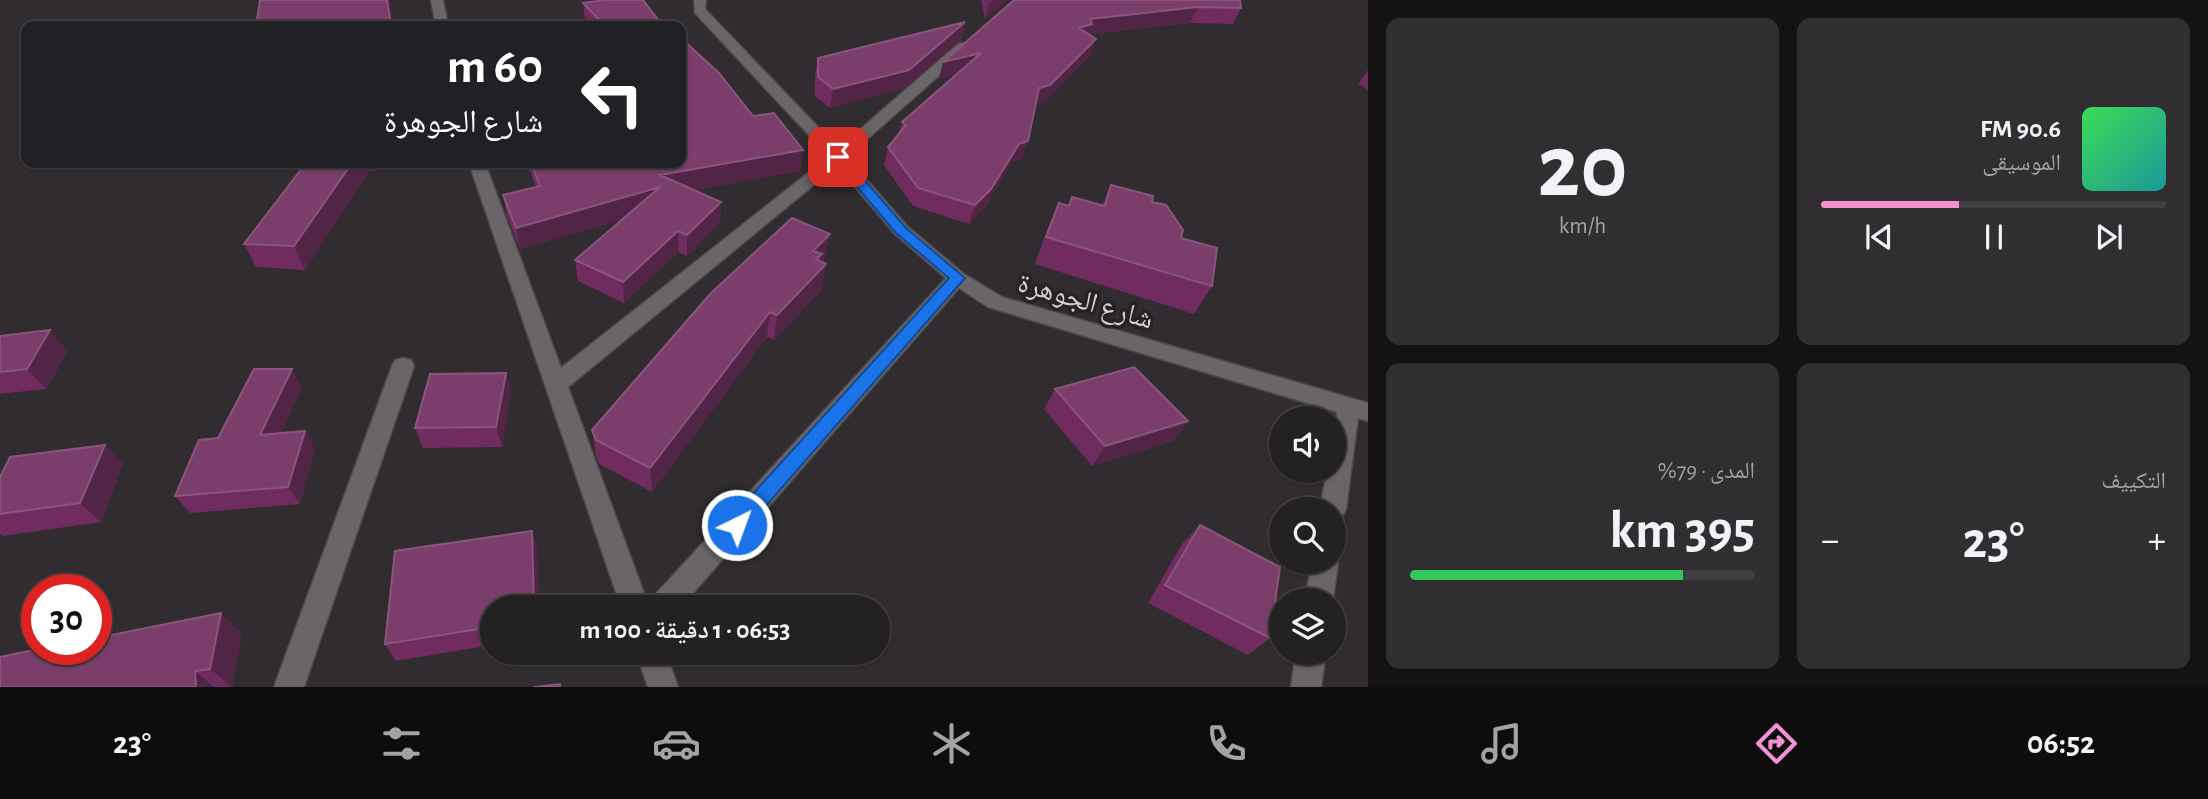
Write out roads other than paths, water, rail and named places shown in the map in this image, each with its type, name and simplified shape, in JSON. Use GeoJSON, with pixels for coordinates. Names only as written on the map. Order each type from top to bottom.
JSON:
{"type":"FeatureCollection","features":[{"type":"Feature","properties":{"kind":"street"},"geometry":{"type":"LineString","coordinates":[[437,0],[441,21]]}},
{"type":"Feature","properties":{"kind":"street","name":"شارع الجوهرة"},"geometry":{"type":"LineString","coordinates":[[700,0],[699,10],[838,157],[901,230],[957,278],[995,302],[1358,408]]}},
{"type":"Feature","properties":{"kind":"street"},"geometry":{"type":"LineString","coordinates":[[556,384],[838,157],[978,35]]}},
{"type":"Feature","properties":{"kind":"street"},"geometry":{"type":"LineString","coordinates":[[479,168],[631,595]]}},
{"type":"Feature","properties":{"kind":"street"},"geometry":{"type":"LineString","coordinates":[[674,595],[957,278]]}},
{"type":"Feature","properties":{"kind":"street"},"geometry":{"type":"LineString","coordinates":[[289,687],[403,366]]}},
{"type":"Feature","properties":{"kind":"street"},"geometry":{"type":"LineString","coordinates":[[1336,497],[1358,408]]}},
{"type":"Feature","properties":{"kind":"street"},"geometry":{"type":"LineString","coordinates":[[655,665],[663,687]]}},
{"type":"Feature","properties":{"kind":"street"},"geometry":{"type":"LineString","coordinates":[[1306,687],[1309,665]]}}]}
